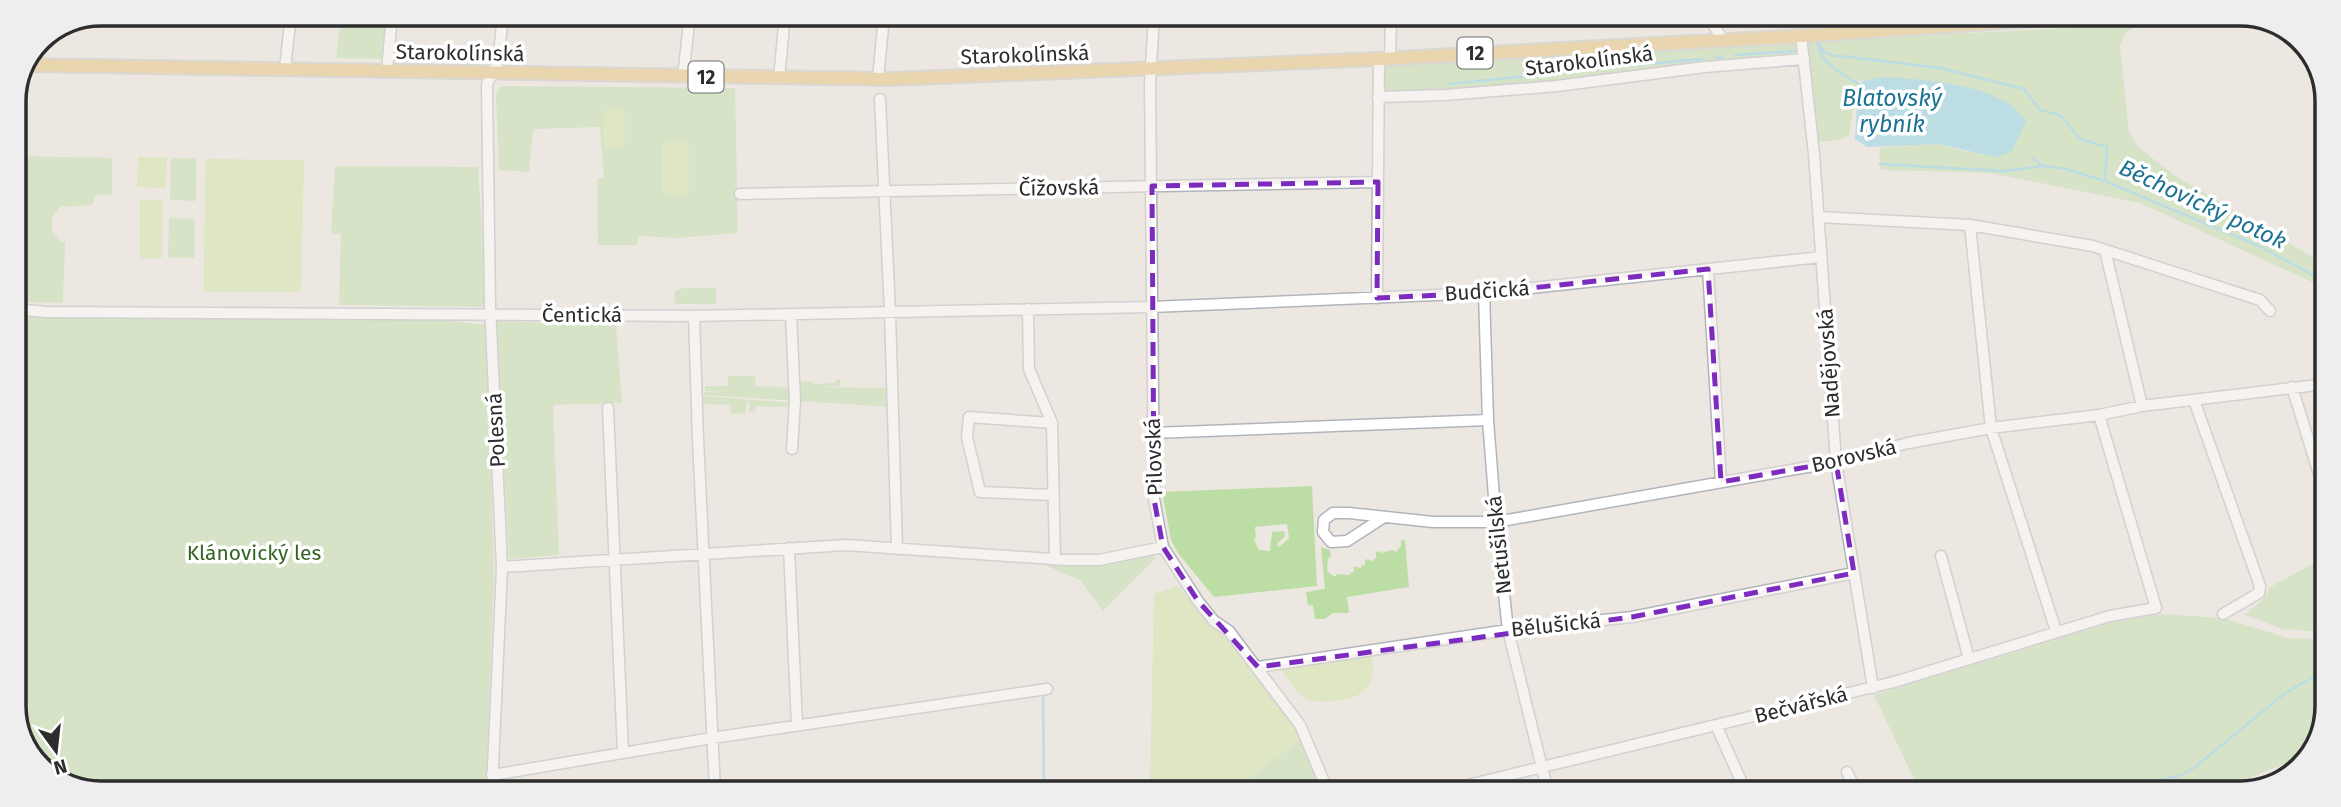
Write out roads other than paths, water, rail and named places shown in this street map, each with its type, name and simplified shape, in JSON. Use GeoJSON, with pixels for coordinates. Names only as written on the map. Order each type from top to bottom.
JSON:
{"type":"FeatureCollection","features":[{"type":"Feature","properties":{"kind":"main road","name":"Starokolínská"},"geometry":{"type":"LineString","coordinates":[[36,65],[878,79],[1385,59],[1950,26]]}},
{"type":"Feature","properties":{"kind":"street"},"geometry":{"type":"LineString","coordinates":[[285,69],[290,26]]}},
{"type":"Feature","properties":{"kind":"street"},"geometry":{"type":"LineString","coordinates":[[387,70],[391,26]]}},
{"type":"Feature","properties":{"kind":"street","name":"Polesná"},"geometry":{"type":"LineString","coordinates":[[492,781],[502,567],[491,316],[487,84],[498,63],[502,26]]}},
{"type":"Feature","properties":{"kind":"street"},"geometry":{"type":"LineString","coordinates":[[683,77],[689,26]]}},
{"type":"Feature","properties":{"kind":"street"},"geometry":{"type":"LineString","coordinates":[[779,78],[784,26]]}},
{"type":"Feature","properties":{"kind":"street"},"geometry":{"type":"LineString","coordinates":[[878,79],[883,26]]}},
{"type":"Feature","properties":{"kind":"street","name":"Pilovská"},"geometry":{"type":"LineString","coordinates":[[1153,26],[1150,69],[1154,499],[1163,547],[1203,607],[1214,621],[1229,631],[1300,725],[1324,781]]}},
{"type":"Feature","properties":{"kind":"street"},"geometry":{"type":"LineString","coordinates":[[1377,298],[1378,97],[1390,26]]}},
{"type":"Feature","properties":{"kind":"street"},"geometry":{"type":"LineString","coordinates":[[1714,26],[1724,41]]}},
{"type":"Feature","properties":{"kind":"street","name":"Nadějovská"},"geometry":{"type":"LineString","coordinates":[[1801,36],[1819,218],[1836,462],[1873,688]]}},
{"type":"Feature","properties":{"kind":"street","name":"Starokolínská"},"geometry":{"type":"LineString","coordinates":[[1378,97],[1557,86],[1730,64],[1804,60]]}},
{"type":"Feature","properties":{"kind":"street"},"geometry":{"type":"LineString","coordinates":[[880,99],[897,549]]}},
{"type":"Feature","properties":{"kind":"street","name":"Čížovská"},"geometry":{"type":"LineString","coordinates":[[740,194],[1377,183]]}},
{"type":"Feature","properties":{"kind":"street"},"geometry":{"type":"LineString","coordinates":[[1819,218],[1970,225],[2092,246],[2260,300],[2270,311]]}},
{"type":"Feature","properties":{"kind":"street"},"geometry":{"type":"LineString","coordinates":[[1970,225],[1991,428],[2056,631]]}},
{"type":"Feature","properties":{"kind":"street"},"geometry":{"type":"LineString","coordinates":[[2105,250],[2142,406]]}},
{"type":"Feature","properties":{"kind":"street","name":"Budčická"},"geometry":{"type":"LineString","coordinates":[[1151,307],[1484,293],[1821,257]]}},
{"type":"Feature","properties":{"kind":"street"},"geometry":{"type":"LineString","coordinates":[[1708,269],[1721,482]]}},
{"type":"Feature","properties":{"kind":"street","name":"Netušilská"},"geometry":{"type":"LineString","coordinates":[[1484,293],[1488,420],[1508,630],[1545,781]]}},
{"type":"Feature","properties":{"kind":"street","name":"Čentická"},"geometry":{"type":"LineString","coordinates":[[26,310],[694,316],[1151,307]]}},
{"type":"Feature","properties":{"kind":"street"},"geometry":{"type":"LineString","coordinates":[[1028,309],[1029,369],[1052,423],[1055,560]]}},
{"type":"Feature","properties":{"kind":"street"},"geometry":{"type":"LineString","coordinates":[[791,314],[795,401],[792,449]]}},
{"type":"Feature","properties":{"kind":"street"},"geometry":{"type":"LineString","coordinates":[[694,316],[714,781]]}},
{"type":"Feature","properties":{"kind":"street","name":"Borovská"},"geometry":{"type":"LineString","coordinates":[[1384,517],[1343,543],[1331,542],[1323,532],[1324,520],[1333,513],[1384,517],[1433,522],[1496,522],[1836,462],[1908,443],[1991,428],[2315,385]]}},
{"type":"Feature","properties":{"kind":"street"},"geometry":{"type":"LineString","coordinates":[[2292,387],[2315,461]]}},
{"type":"Feature","properties":{"kind":"street"},"geometry":{"type":"LineString","coordinates":[[2194,400],[2260,586],[2259,593],[2223,614]]}},
{"type":"Feature","properties":{"kind":"street"},"geometry":{"type":"LineString","coordinates":[[608,408],[623,752]]}},
{"type":"Feature","properties":{"kind":"street","name":"Bečvářská"},"geometry":{"type":"LineString","coordinates":[[1483,781],[1873,688],[2056,631],[2110,616],[2156,608],[2099,415]]}},
{"type":"Feature","properties":{"kind":"street"},"geometry":{"type":"LineString","coordinates":[[1052,423],[969,417],[967,438],[980,492],[1053,495]]}},
{"type":"Feature","properties":{"kind":"street"},"geometry":{"type":"LineString","coordinates":[[1153,433],[1488,420]]}},
{"type":"Feature","properties":{"kind":"street"},"geometry":{"type":"LineString","coordinates":[[502,567],[846,545],[1055,560],[1099,560],[1163,547]]}},
{"type":"Feature","properties":{"kind":"street"},"geometry":{"type":"LineString","coordinates":[[789,548],[797,725]]}},
{"type":"Feature","properties":{"kind":"street"},"geometry":{"type":"LineString","coordinates":[[1941,556],[1969,659]]}},
{"type":"Feature","properties":{"kind":"street","name":"Bělušická"},"geometry":{"type":"LineString","coordinates":[[1258,667],[1508,630],[1632,617],[1854,573]]}},
{"type":"Feature","properties":{"kind":"street"},"geometry":{"type":"LineString","coordinates":[[492,775],[712,738],[1047,690]]}},
{"type":"Feature","properties":{"kind":"street"},"geometry":{"type":"LineString","coordinates":[[1716,726],[1741,781]]}},
{"type":"Feature","properties":{"kind":"street"},"geometry":{"type":"LineString","coordinates":[[1847,772],[1852,781]]}},
{"type":"Feature","properties":{"kind":"water","name":"Blatovský rybník"},"geometry":{"type":"Polygon","coordinates":[[[1884,77],[1946,83],[1977,90],[2009,104],[2026,121],[2012,151],[1996,157],[1938,144],[1867,147],[1855,139],[1858,89],[1864,80],[1884,77]]]}},
{"type":"Feature","properties":{"kind":"waterway","name":"Běchovický potok"},"geometry":{"type":"LineString","coordinates":[[1806,26],[1810,32]]}},
{"type":"Feature","properties":{"kind":"waterway","name":"Běchovický potok"},"geometry":{"type":"LineString","coordinates":[[1816,40],[1824,52],[1831,55],[1940,68],[2024,89],[2040,110],[2060,115],[2080,139],[2107,147],[2105,181],[2259,246],[2315,276]]}},
{"type":"Feature","properties":{"kind":"waterway"},"geometry":{"type":"LineString","coordinates":[[1818,45],[1829,64],[1861,85]]}},
{"type":"Feature","properties":{"kind":"waterway"},"geometry":{"type":"LineString","coordinates":[[1735,55],[1796,51]]}},
{"type":"Feature","properties":{"kind":"waterway"},"geometry":{"type":"LineString","coordinates":[[1715,58],[1723,57]]}},
{"type":"Feature","properties":{"kind":"waterway"},"geometry":{"type":"LineString","coordinates":[[1627,66],[1702,59]]}},
{"type":"Feature","properties":{"kind":"waterway"},"geometry":{"type":"LineString","coordinates":[[1579,71],[1616,67]]}},
{"type":"Feature","properties":{"kind":"waterway"},"geometry":{"type":"LineString","coordinates":[[1449,84],[1570,72]]}},
{"type":"Feature","properties":{"kind":"waterway"},"geometry":{"type":"LineString","coordinates":[[2032,158],[2043,166]]}},
{"type":"Feature","properties":{"kind":"waterway"},"geometry":{"type":"LineString","coordinates":[[1880,164],[2004,171],[2043,166],[2066,169],[2105,181]]}},
{"type":"Feature","properties":{"kind":"waterway"},"geometry":{"type":"LineString","coordinates":[[2155,781],[2179,776],[2194,768],[2284,694],[2315,676]]}},
{"type":"Feature","properties":{"kind":"waterway"},"geometry":{"type":"LineString","coordinates":[[1043,694],[1044,781]]}},
{"type":"Feature","properties":{"kind":"park label","name":"Klánovický les"},"geometry":{"type":"Point","coordinates":[254,553]}}]}
